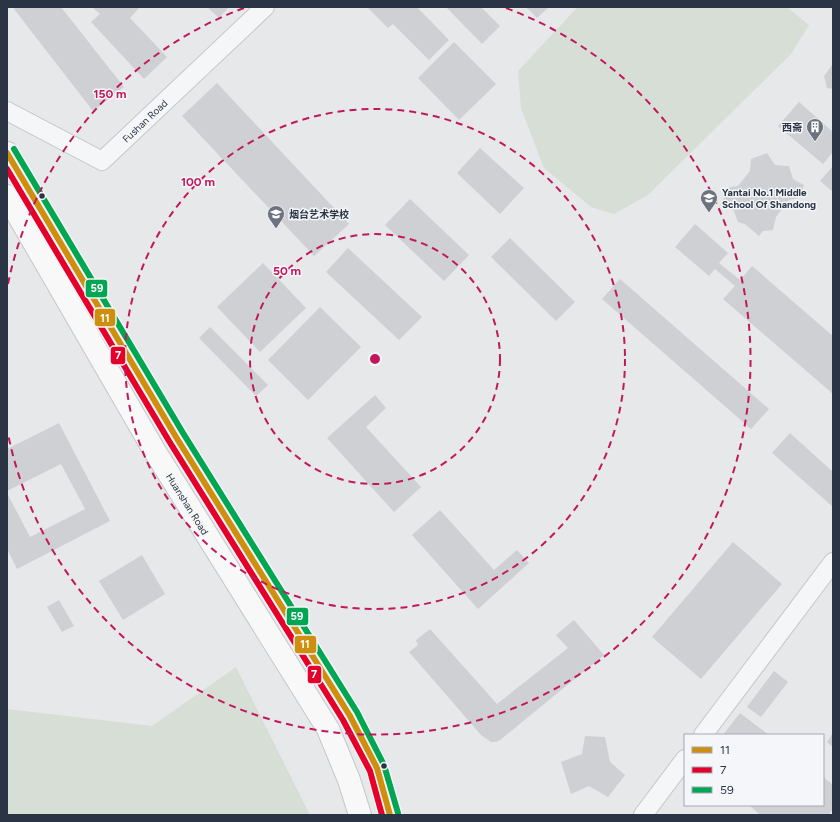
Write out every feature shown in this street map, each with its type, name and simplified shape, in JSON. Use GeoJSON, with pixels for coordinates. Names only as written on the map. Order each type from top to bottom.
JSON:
{"type":"FeatureCollection","features":[{"type":"Feature","properties":{"kind":"main road"},"geometry":{"type":"LineString","coordinates":[[7,153],[172,430],[350,716],[377,768],[390,815]]}},
{"type":"Feature","properties":{"kind":"main road","name":"Huanshan Road"},"geometry":{"type":"LineString","coordinates":[[7,196],[154,450],[328,729],[349,780],[360,815]]}},
{"type":"Feature","properties":{"kind":"street","name":"Fushan Road"},"geometry":{"type":"LineString","coordinates":[[7,111],[102,161],[265,7]]}},
{"type":"Feature","properties":{"kind":"street"},"geometry":{"type":"LineString","coordinates":[[704,734],[833,562]]}},
{"type":"Feature","properties":{"kind":"street"},"geometry":{"type":"LineString","coordinates":[[643,815],[684,760]]}},
{"type":"Feature","properties":{"kind":"shaded area"},"geometry":{"type":"Polygon","coordinates":[[[578,7],[787,7],[809,25],[791,54],[648,195],[614,214],[591,207],[544,168],[521,108],[518,71],[578,7]]]}},
{"type":"Feature","properties":{"kind":"shaded area"},"geometry":{"type":"Polygon","coordinates":[[[236,667],[310,815],[7,815],[7,709],[152,726],[236,667]]]}},
{"type":"Feature","properties":{"kind":"building"},"geometry":{"type":"Polygon","coordinates":[[[16,7],[61,7],[124,87],[93,111],[14,9],[16,7]]]}},
{"type":"Feature","properties":{"kind":"building"},"geometry":{"type":"Polygon","coordinates":[[[92,7],[140,7],[130,18],[167,57],[144,79],[91,22],[100,14],[92,7]]]}},
{"type":"Feature","properties":{"kind":"building"},"geometry":{"type":"Polygon","coordinates":[[[207,7],[229,7],[219,18],[207,7]]]}},
{"type":"Feature","properties":{"kind":"building"},"geometry":{"type":"Polygon","coordinates":[[[367,7],[417,7],[449,40],[429,60],[393,24],[388,28],[367,7]]]}},
{"type":"Feature","properties":{"kind":"building"},"geometry":{"type":"Polygon","coordinates":[[[446,7],[481,7],[500,26],[482,44],[446,7]]]}},
{"type":"Feature","properties":{"kind":"building"},"geometry":{"type":"Polygon","coordinates":[[[526,7],[549,7],[537,18],[526,7]]]}},
{"type":"Feature","properties":{"kind":"building"},"geometry":{"type":"Polygon","coordinates":[[[454,42],[496,84],[459,120],[418,78],[454,42]]]}},
{"type":"Feature","properties":{"kind":"building"},"geometry":{"type":"Polygon","coordinates":[[[832,65],[833,89],[827,88],[824,76],[832,65]]]}},
{"type":"Feature","properties":{"kind":"building"},"geometry":{"type":"Polygon","coordinates":[[[217,83],[349,224],[314,256],[182,116],[217,83]]]}},
{"type":"Feature","properties":{"kind":"building","name":"西斋"},"geometry":{"type":"Polygon","coordinates":[[[799,102],[833,132],[833,152],[823,164],[778,126],[799,102]]]}},
{"type":"Feature","properties":{"kind":"building"},"geometry":{"type":"Polygon","coordinates":[[[480,148],[524,188],[500,214],[457,173],[480,148]]]}},
{"type":"Feature","properties":{"kind":"building"},"geometry":{"type":"Polygon","coordinates":[[[767,153],[775,165],[789,166],[793,179],[804,185],[800,198],[789,200],[776,217],[773,230],[763,231],[759,236],[745,224],[738,222],[734,211],[722,201],[726,195],[725,188],[738,186],[750,171],[751,159],[767,153]]]}},
{"type":"Feature","properties":{"kind":"building"},"geometry":{"type":"Polygon","coordinates":[[[833,166],[833,192],[820,181],[833,166]]]}},
{"type":"Feature","properties":{"kind":"building"},"geometry":{"type":"Polygon","coordinates":[[[410,199],[469,255],[444,281],[385,225],[410,199]]]}},
{"type":"Feature","properties":{"kind":"building"},"geometry":{"type":"Polygon","coordinates":[[[695,224],[728,253],[719,263],[740,280],[752,266],[833,336],[833,394],[723,299],[735,286],[715,269],[709,276],[675,247],[695,224]]]}},
{"type":"Feature","properties":{"kind":"building"},"geometry":{"type":"Polygon","coordinates":[[[510,238],[575,302],[556,321],[491,257],[510,238]]]}},
{"type":"Feature","properties":{"kind":"building"},"geometry":{"type":"Polygon","coordinates":[[[348,248],[422,317],[399,340],[326,272],[348,248]]]}},
{"type":"Feature","properties":{"kind":"building"},"geometry":{"type":"Polygon","coordinates":[[[263,263],[306,308],[260,352],[217,307],[263,263]]]}},
{"type":"Feature","properties":{"kind":"building"},"geometry":{"type":"Polygon","coordinates":[[[620,279],[769,409],[751,429],[602,299],[620,279]]]}},
{"type":"Feature","properties":{"kind":"building"},"geometry":{"type":"Polygon","coordinates":[[[320,307],[361,347],[308,400],[268,360],[320,307]]]}},
{"type":"Feature","properties":{"kind":"building"},"geometry":{"type":"Polygon","coordinates":[[[210,327],[268,385],[256,396],[199,338],[210,327]]]}},
{"type":"Feature","properties":{"kind":"building"},"geometry":{"type":"Polygon","coordinates":[[[375,395],[386,408],[366,427],[421,487],[394,512],[327,438],[375,395]]]}},
{"type":"Feature","properties":{"kind":"building"},"geometry":{"type":"Polygon","coordinates":[[[59,423],[110,521],[17,569],[7,549],[7,493],[30,537],[85,509],[61,464],[7,491],[7,449],[59,423]]]}},
{"type":"Feature","properties":{"kind":"building"},"geometry":{"type":"Polygon","coordinates":[[[790,433],[833,472],[833,507],[772,453],[790,433]]]}},
{"type":"Feature","properties":{"kind":"building"},"geometry":{"type":"Polygon","coordinates":[[[440,510],[494,570],[517,550],[529,563],[478,609],[412,535],[440,510]]]}},
{"type":"Feature","properties":{"kind":"building"},"geometry":{"type":"Polygon","coordinates":[[[733,542],[782,584],[701,679],[652,637],[733,542]]]}},
{"type":"Feature","properties":{"kind":"building"},"geometry":{"type":"Polygon","coordinates":[[[142,555],[165,594],[123,620],[99,581],[142,555]]]}},
{"type":"Feature","properties":{"kind":"building"},"geometry":{"type":"Polygon","coordinates":[[[59,600],[74,626],[62,632],[47,607],[59,600]]]}},
{"type":"Feature","properties":{"kind":"building"},"geometry":{"type":"Polygon","coordinates":[[[574,620],[604,655],[496,742],[491,742],[481,735],[409,652],[418,645],[416,640],[430,629],[497,704],[568,648],[556,635],[574,620]]]}},
{"type":"Feature","properties":{"kind":"building"},"geometry":{"type":"Polygon","coordinates":[[[774,671],[788,682],[761,717],[747,707],[774,671]]]}},
{"type":"Feature","properties":{"kind":"building"},"geometry":{"type":"Polygon","coordinates":[[[740,713],[768,734],[724,734],[740,713]]]}},
{"type":"Feature","properties":{"kind":"building"},"geometry":{"type":"Polygon","coordinates":[[[833,733],[833,747],[827,742],[833,733]]]}},
{"type":"Feature","properties":{"kind":"building"},"geometry":{"type":"Polygon","coordinates":[[[585,736],[605,737],[610,762],[625,775],[608,797],[589,786],[571,794],[561,762],[582,754],[585,736]]]}},
{"type":"Feature","properties":{"kind":"building"},"geometry":{"type":"Polygon","coordinates":[[[824,778],[833,785],[833,809],[828,815],[760,815],[750,806],[824,806],[824,778]]]}},
{"type":"Feature","properties":{"kind":"transit line","name":"59"},"geometry":{"type":"LineString","coordinates":[[14,149],[183,433],[357,712],[384,765],[398,813]]}},
{"type":"Feature","properties":{"kind":"transit line","name":"11"},"geometry":{"type":"LineString","coordinates":[[7,153],[176,437],[350,716],[377,768],[390,815]]}},
{"type":"Feature","properties":{"kind":"transit line","name":"7"},"geometry":{"type":"LineString","coordinates":[[7,169],[169,441],[343,720],[370,771],[382,815]]}},
{"type":"Feature","properties":{"kind":"place","name":"西斋"},"geometry":{"type":"Point","coordinates":[815,142]}},
{"type":"Feature","properties":{"kind":"place","name":"Yantai No.1 Middle School Of Shandong"},"geometry":{"type":"Point","coordinates":[709,213]}},
{"type":"Feature","properties":{"kind":"place","name":"烟台艺术学校"},"geometry":{"type":"Point","coordinates":[276,229]}}]}
